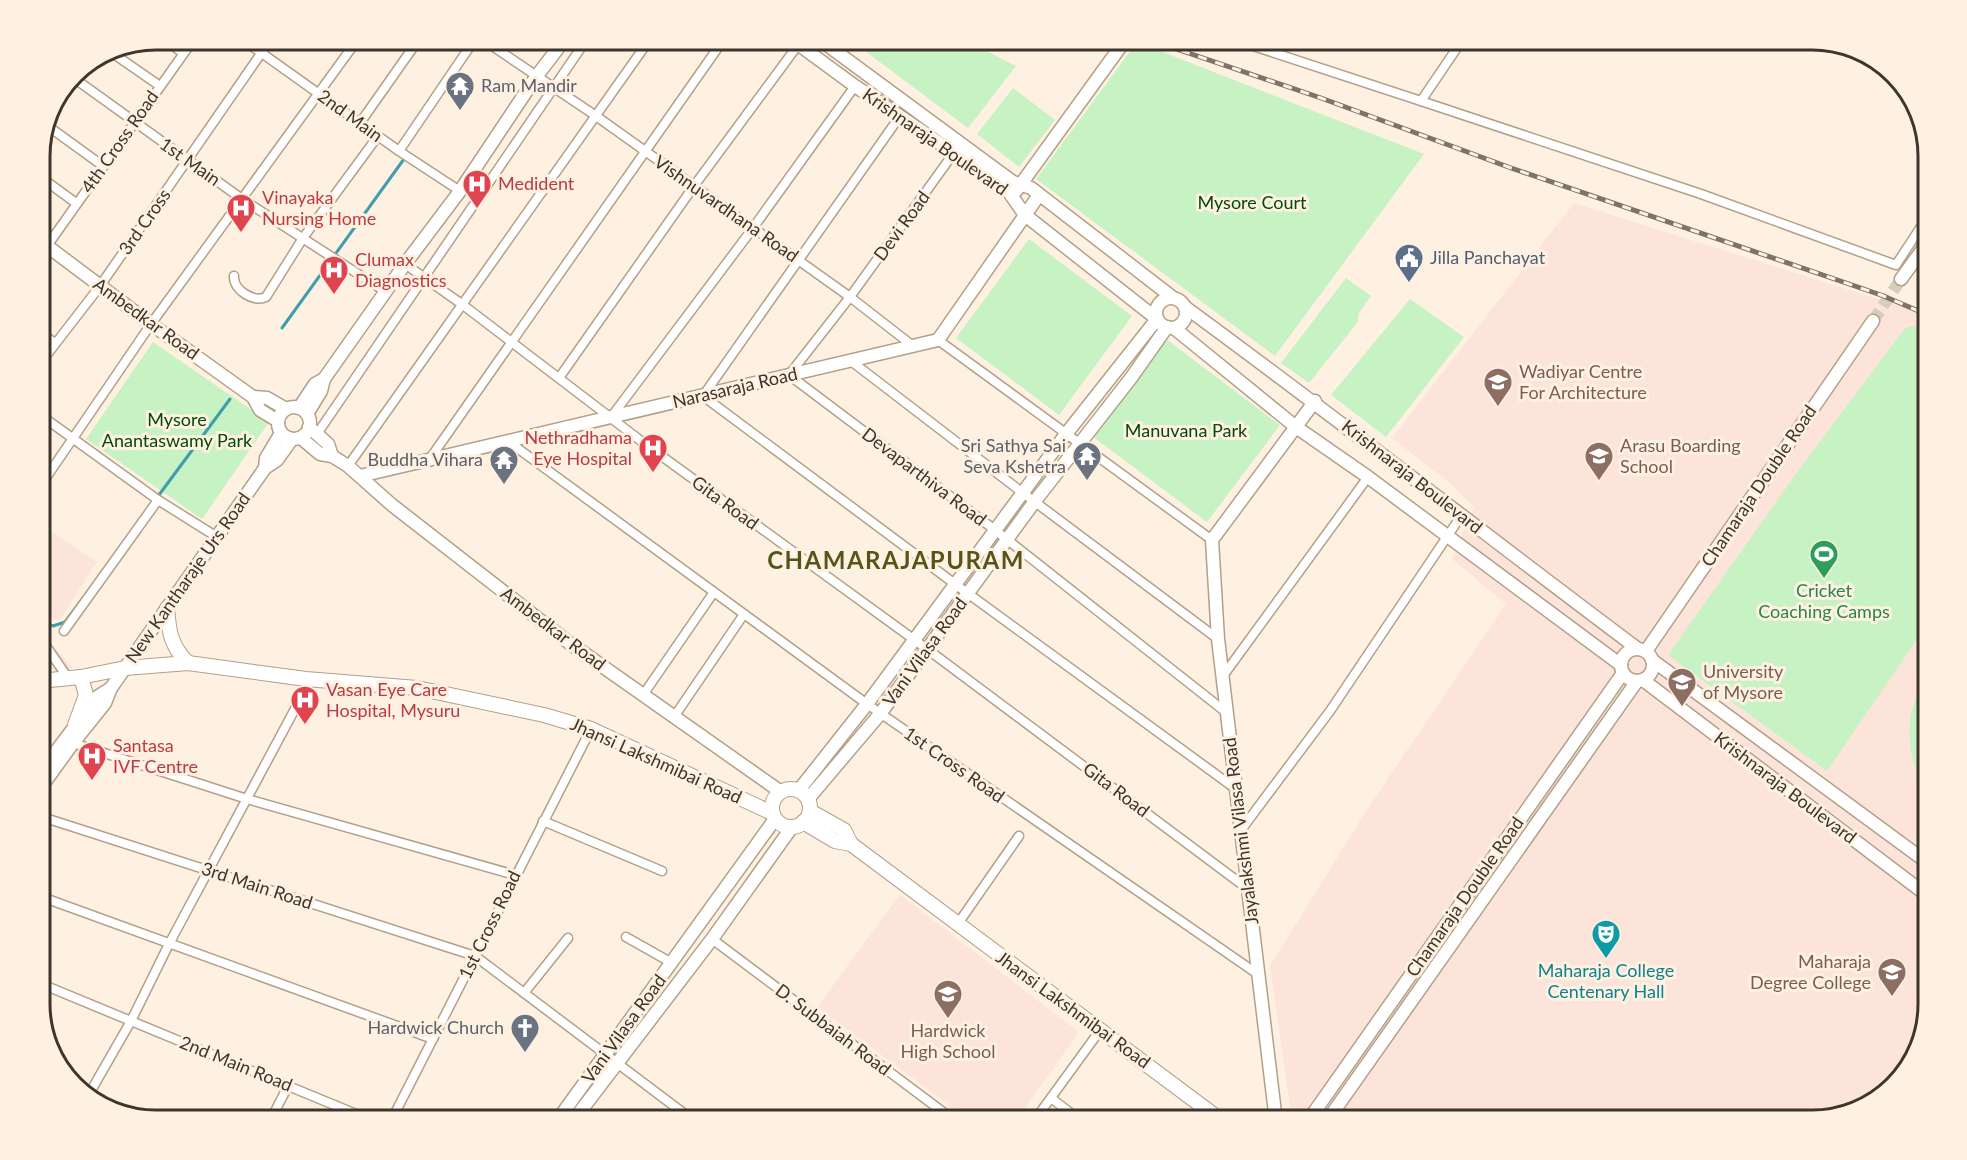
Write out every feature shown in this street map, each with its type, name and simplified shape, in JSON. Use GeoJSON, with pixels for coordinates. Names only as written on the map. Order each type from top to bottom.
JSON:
{"type":"FeatureCollection","features":[{"type":"Feature","properties":{"kind":"main road"},"geometry":{"type":"LineString","coordinates":[[313,431],[288,433],[281,414],[297,410],[315,384],[324,379],[460,190],[557,50]]}},
{"type":"Feature","properties":{"kind":"main road","name":"Krishnaraja Boulevard"},"geometry":{"type":"LineString","coordinates":[[805,50],[1005,188],[1025,215],[1296,427],[1368,477],[1622,669]]}},
{"type":"Feature","properties":{"kind":"main road","name":"Krishnaraja Boulevard"},"geometry":{"type":"LineString","coordinates":[[834,50],[1013,182],[1031,188],[1172,297]]}},
{"type":"Feature","properties":{"kind":"main road"},"geometry":{"type":"LineString","coordinates":[[1012,198],[1118,50]]}},
{"type":"Feature","properties":{"kind":"main road"},"geometry":{"type":"LineString","coordinates":[[938,340],[1039,195]]}},
{"type":"Feature","properties":{"kind":"main road","name":"Ambedkar Road"},"geometry":{"type":"LineString","coordinates":[[50,248],[253,397],[260,410],[288,433],[320,454],[332,456],[348,466],[392,505],[568,642],[781,792]]}},
{"type":"Feature","properties":{"kind":"main road"},"geometry":{"type":"LineString","coordinates":[[1901,279],[1917,257]]}},
{"type":"Feature","properties":{"kind":"main road"},"geometry":{"type":"LineString","coordinates":[[1172,297],[1181,301],[1187,312],[1184,321],[1166,325],[1156,314],[1162,300],[1172,297]]}},
{"type":"Feature","properties":{"kind":"main road","name":"Krishnaraja Boulevard"},"geometry":{"type":"LineString","coordinates":[[1185,307],[1315,401],[1461,516],[1918,855]]}},
{"type":"Feature","properties":{"kind":"main road","name":"Chamaraja Double Road"},"geometry":{"type":"LineString","coordinates":[[1646,654],[1873,321]]}},
{"type":"Feature","properties":{"kind":"main road","name":"Vani Vilasa Road"},"geometry":{"type":"LineString","coordinates":[[581,1110],[712,939],[802,810],[867,704],[1066,434],[1166,325]]}},
{"type":"Feature","properties":{"kind":"main road","name":"Vani Vilasa Road"},"geometry":{"type":"LineString","coordinates":[[802,810],[880,714],[1078,443],[1131,378],[1166,325]]}},
{"type":"Feature","properties":{"kind":"main road","name":"Narasaraja Road"},"geometry":{"type":"LineString","coordinates":[[360,476],[938,340]]}},
{"type":"Feature","properties":{"kind":"main road","name":"Ambedkar Road"},"geometry":{"type":"LineString","coordinates":[[253,397],[267,398],[297,410]]}},
{"type":"Feature","properties":{"kind":"main road"},"geometry":{"type":"LineString","coordinates":[[1212,540],[1315,401]]}},
{"type":"Feature","properties":{"kind":"main road"},"geometry":{"type":"LineString","coordinates":[[297,410],[313,431]]}},
{"type":"Feature","properties":{"kind":"main road","name":"Ambedkar Road"},"geometry":{"type":"LineString","coordinates":[[313,431],[328,444],[332,456]]}},
{"type":"Feature","properties":{"kind":"main road","name":"New Kantharaje Urs Road"},"geometry":{"type":"LineString","coordinates":[[111,688],[265,468],[266,458],[288,433]]}},
{"type":"Feature","properties":{"kind":"main road","name":"Jayalakshmi Vilasa Road"},"geometry":{"type":"LineString","coordinates":[[1212,540],[1218,639],[1275,1110]]}},
{"type":"Feature","properties":{"kind":"main road"},"geometry":{"type":"LineString","coordinates":[[166,608],[169,633],[177,652],[188,663]]}},
{"type":"Feature","properties":{"kind":"main road"},"geometry":{"type":"LineString","coordinates":[[1633,650],[1646,654],[1653,670],[1640,681],[1629,679],[1622,669],[1624,655],[1633,650]]}},
{"type":"Feature","properties":{"kind":"main road","name":"Jhansi Lakshmibai Road"},"geometry":{"type":"LineString","coordinates":[[50,680],[125,668],[188,663],[311,680],[417,688],[544,715],[591,729],[774,816],[780,824],[802,810],[844,831],[851,844],[1208,1110]]}},
{"type":"Feature","properties":{"kind":"main road","name":"Chamaraja Double Road"},"geometry":{"type":"LineString","coordinates":[[1316,1110],[1622,669]]}},
{"type":"Feature","properties":{"kind":"main road"},"geometry":{"type":"LineString","coordinates":[[75,677],[86,695],[75,725]]}},
{"type":"Feature","properties":{"kind":"main road","name":"Krishnaraja Boulevard"},"geometry":{"type":"LineString","coordinates":[[1640,681],[1918,888]]}},
{"type":"Feature","properties":{"kind":"main road","name":"Chamaraja Double Road"},"geometry":{"type":"LineString","coordinates":[[1335,1110],[1640,681]]}},
{"type":"Feature","properties":{"kind":"main road"},"geometry":{"type":"LineString","coordinates":[[50,759],[97,697],[111,688]]}},
{"type":"Feature","properties":{"kind":"main road"},"geometry":{"type":"LineString","coordinates":[[50,775],[105,703],[111,688]]}},
{"type":"Feature","properties":{"kind":"main road"},"geometry":{"type":"LineString","coordinates":[[774,816],[773,801],[786,789],[802,810]]}},
{"type":"Feature","properties":{"kind":"main road","name":"Vani Vilasa Road"},"geometry":{"type":"LineString","coordinates":[[565,1110],[672,963],[774,816]]}},
{"type":"Feature","properties":{"kind":"street"},"geometry":{"type":"LineString","coordinates":[[179,50],[183,53]]}},
{"type":"Feature","properties":{"kind":"street","name":"4th Cross Road"},"geometry":{"type":"LineString","coordinates":[[50,235],[135,123],[185,50]]}},
{"type":"Feature","properties":{"kind":"street","name":"2nd Main"},"geometry":{"type":"LineString","coordinates":[[258,50],[399,151],[460,190]]}},
{"type":"Feature","properties":{"kind":"street","name":"3rd Cross"},"geometry":{"type":"LineString","coordinates":[[50,350],[100,286],[264,50]]}},
{"type":"Feature","properties":{"kind":"street"},"geometry":{"type":"LineString","coordinates":[[50,472],[151,324],[350,50]]}},
{"type":"Feature","properties":{"kind":"street"},"geometry":{"type":"LineString","coordinates":[[360,123],[411,50]]}},
{"type":"Feature","properties":{"kind":"street"},"geometry":{"type":"LineString","coordinates":[[399,151],[468,50]]}},
{"type":"Feature","properties":{"kind":"street","name":"Vishnuvardhana Road"},"geometry":{"type":"LineString","coordinates":[[498,50],[596,116],[850,297],[913,346]]}},
{"type":"Feature","properties":{"kind":"street"},"geometry":{"type":"LineString","coordinates":[[313,431],[424,277],[579,50]]}},
{"type":"Feature","properties":{"kind":"street"},"geometry":{"type":"LineString","coordinates":[[348,466],[642,50]]}},
{"type":"Feature","properties":{"kind":"street"},"geometry":{"type":"LineString","coordinates":[[429,460],[716,50]]}},
{"type":"Feature","properties":{"kind":"street"},"geometry":{"type":"LineString","coordinates":[[559,378],[788,50]]}},
{"type":"Feature","properties":{"kind":"street"},"geometry":{"type":"LineString","coordinates":[[1267,50],[1701,194],[1896,265],[1917,233]]}},
{"type":"Feature","properties":{"kind":"street"},"geometry":{"type":"LineString","coordinates":[[1421,101],[1456,50]]}},
{"type":"Feature","properties":{"kind":"street"},"geometry":{"type":"LineString","coordinates":[[117,57],[160,86]]}},
{"type":"Feature","properties":{"kind":"street","name":"1st Main"},"geometry":{"type":"LineString","coordinates":[[80,82],[242,199],[386,292]]}},
{"type":"Feature","properties":{"kind":"street"},"geometry":{"type":"LineString","coordinates":[[611,417],[753,228],[855,86]]}},
{"type":"Feature","properties":{"kind":"street"},"geometry":{"type":"LineString","coordinates":[[900,116],[703,396],[1236,789]]}},
{"type":"Feature","properties":{"kind":"street"},"geometry":{"type":"LineString","coordinates":[[53,130],[103,166]]}},
{"type":"Feature","properties":{"kind":"street"},"geometry":{"type":"LineString","coordinates":[[234,276],[236,286],[252,298],[266,297],[303,238],[378,135]]}},
{"type":"Feature","properties":{"kind":"street","name":"Devi Road"},"geometry":{"type":"LineString","coordinates":[[789,375],[850,297],[953,154]]}},
{"type":"Feature","properties":{"kind":"street"},"geometry":{"type":"LineString","coordinates":[[50,184],[76,203]]}},
{"type":"Feature","properties":{"kind":"street","name":"Gita Road"},"geometry":{"type":"LineString","coordinates":[[405,264],[464,304],[645,444],[927,649],[1249,889]]}},
{"type":"Feature","properties":{"kind":"street"},"geometry":{"type":"LineString","coordinates":[[50,340],[55,343]]}},
{"type":"Feature","properties":{"kind":"street"},"geometry":{"type":"LineString","coordinates":[[938,340],[1212,540]]}},
{"type":"Feature","properties":{"kind":"street"},"geometry":{"type":"LineString","coordinates":[[851,361],[1218,639]]}},
{"type":"Feature","properties":{"kind":"street","name":"Devaparthiva Road"},"geometry":{"type":"LineString","coordinates":[[789,375],[995,530],[1227,713]]}},
{"type":"Feature","properties":{"kind":"street"},"geometry":{"type":"LineString","coordinates":[[50,422],[158,500],[217,537]]}},
{"type":"Feature","properties":{"kind":"street","name":"1st Cross Road"},"geometry":{"type":"LineString","coordinates":[[509,442],[880,714],[1259,975]]}},
{"type":"Feature","properties":{"kind":"street"},"geometry":{"type":"LineString","coordinates":[[1223,676],[1368,477]]}},
{"type":"Feature","properties":{"kind":"street"},"geometry":{"type":"LineString","coordinates":[[64,631],[158,500]]}},
{"type":"Feature","properties":{"kind":"street"},"geometry":{"type":"LineString","coordinates":[[1241,831],[1330,711],[1461,516]]}},
{"type":"Feature","properties":{"kind":"street"},"geometry":{"type":"LineString","coordinates":[[643,695],[714,592]]}},
{"type":"Feature","properties":{"kind":"street"},"geometry":{"type":"LineString","coordinates":[[674,717],[744,614]]}},
{"type":"Feature","properties":{"kind":"street"},"geometry":{"type":"LineString","coordinates":[[50,649],[75,677]]}},
{"type":"Feature","properties":{"kind":"street"},"geometry":{"type":"LineString","coordinates":[[92,1089],[131,1021],[208,870],[311,680]]}},
{"type":"Feature","properties":{"kind":"street","name":"1st Cross Road"},"geometry":{"type":"LineString","coordinates":[[397,1110],[591,729]]}},
{"type":"Feature","properties":{"kind":"street"},"geometry":{"type":"LineString","coordinates":[[73,743],[247,799],[515,875]]}},
{"type":"Feature","properties":{"kind":"street","name":"3rd Main Road"},"geometry":{"type":"LineString","coordinates":[[50,820],[475,956],[679,1110]]}},
{"type":"Feature","properties":{"kind":"street"},"geometry":{"type":"LineString","coordinates":[[543,821],[662,871]]}},
{"type":"Feature","properties":{"kind":"street"},"geometry":{"type":"LineString","coordinates":[[957,924],[1019,836]]}},
{"type":"Feature","properties":{"kind":"street"},"geometry":{"type":"LineString","coordinates":[[50,900],[433,1039]]}},
{"type":"Feature","properties":{"kind":"street"},"geometry":{"type":"LineString","coordinates":[[626,937],[672,963]]}},
{"type":"Feature","properties":{"kind":"street"},"geometry":{"type":"LineString","coordinates":[[524,993],[568,938]]}},
{"type":"Feature","properties":{"kind":"street","name":"D. Subbaiah Road"},"geometry":{"type":"LineString","coordinates":[[712,939],[940,1110]]}},
{"type":"Feature","properties":{"kind":"street","name":"2nd Main Road"},"geometry":{"type":"LineString","coordinates":[[50,988],[346,1110]]}},
{"type":"Feature","properties":{"kind":"street"},"geometry":{"type":"LineString","coordinates":[[1042,1110],[1101,1029]]}},
{"type":"Feature","properties":{"kind":"street"},"geometry":{"type":"LineString","coordinates":[[276,1110],[288,1086]]}},
{"type":"Feature","properties":{"kind":"street"},"geometry":{"type":"LineString","coordinates":[[1050,1098],[1066,1110]]}},
{"type":"Feature","properties":{"kind":"shaded area","name":"University of Mysore"},"geometry":{"type":"Polygon","coordinates":[[[1574,203],[1917,311],[1918,1004],[1914,1032],[1909,1045],[1896,1069],[1876,1089],[1852,1102],[1825,1110],[1290,1110],[1270,966],[1366,811],[1506,604],[1452,559],[1474,507],[1450,483],[1392,438],[1574,203]]]}},
{"type":"Feature","properties":{"kind":"shaded area"},"geometry":{"type":"Polygon","coordinates":[[[50,530],[97,562],[59,621],[50,616],[50,530]]]}},
{"type":"Feature","properties":{"kind":"shaded area"},"geometry":{"type":"Polygon","coordinates":[[[50,642],[73,668],[54,671],[50,666],[50,642]]]}},
{"type":"Feature","properties":{"kind":"shaded area","name":"Hardwick High School"},"geometry":{"type":"Polygon","coordinates":[[[900,895],[1079,1032],[1024,1110],[955,1110],[817,1007],[900,895]]]}},
{"type":"Feature","properties":{"kind":"green space"},"geometry":{"type":"Polygon","coordinates":[[[864,50],[985,50],[1016,66],[968,128],[864,50]]]}},
{"type":"Feature","properties":{"kind":"green space","name":"Mysore Court"},"geometry":{"type":"Polygon","coordinates":[[[1131,50],[1158,50],[1424,154],[1275,356],[1036,179],[1131,50]]]}},
{"type":"Feature","properties":{"kind":"green space"},"geometry":{"type":"Polygon","coordinates":[[[1013,88],[1055,120],[1019,167],[977,134],[1013,88]]]}},
{"type":"Feature","properties":{"kind":"green space"},"geometry":{"type":"Polygon","coordinates":[[[1029,239],[1132,316],[1059,415],[956,338],[1029,239]]]}},
{"type":"Feature","properties":{"kind":"green space"},"geometry":{"type":"Polygon","coordinates":[[[1346,278],[1371,296],[1359,313],[1357,323],[1309,383],[1281,363],[1346,278]]]}},
{"type":"Feature","properties":{"kind":"green space"},"geometry":{"type":"Polygon","coordinates":[[[1410,299],[1464,337],[1386,437],[1331,395],[1410,299]]]}},
{"type":"Feature","properties":{"kind":"green space","name":"Cricket Coaching Camps"},"geometry":{"type":"Polygon","coordinates":[[[1917,325],[1918,638],[1827,771],[1668,655],[1798,471],[1905,328],[1917,325]]]}},
{"type":"Feature","properties":{"kind":"green space","name":"Manuvana Park"},"geometry":{"type":"Polygon","coordinates":[[[1166,339],[1280,425],[1207,522],[1092,436],[1166,339]]]}},
{"type":"Feature","properties":{"kind":"green space","name":"Mysore Anantaswamy Park"},"geometry":{"type":"Polygon","coordinates":[[[153,342],[269,422],[202,519],[86,439],[153,342]]]}},
{"type":"Feature","properties":{"kind":"green space"},"geometry":{"type":"Polygon","coordinates":[[[1918,694],[1918,772],[1913,760],[1910,736],[1918,694]]]}},
{"type":"Feature","properties":{"kind":"waterway"},"geometry":{"type":"LineString","coordinates":[[282,328],[404,159]]}},
{"type":"Feature","properties":{"kind":"waterway"},"geometry":{"type":"LineString","coordinates":[[156,499],[230,399]]}},
{"type":"Feature","properties":{"kind":"waterway"},"geometry":{"type":"LineString","coordinates":[[50,624],[53,626],[65,622],[83,598]]}},
{"type":"Feature","properties":{"kind":"tunnel"},"geometry":{"type":"LineString","coordinates":[[1873,321],[1901,279]]}},
{"type":"Feature","properties":{"kind":"railway"},"geometry":{"type":"LineString","coordinates":[[1179,50],[1321,98],[1511,168],[1881,295],[1917,310]]}},
{"type":"Feature","properties":{"kind":"place","name":"Ram Mandir"},"geometry":{"type":"Point","coordinates":[460,112]}},
{"type":"Feature","properties":{"kind":"place","name":"Medident"},"geometry":{"type":"Point","coordinates":[477,210]}},
{"type":"Feature","properties":{"kind":"place","name":"Vinayaka Nursing Home"},"geometry":{"type":"Point","coordinates":[241,234]}},
{"type":"Feature","properties":{"kind":"place","name":"Jilla Panchayat"},"geometry":{"type":"Point","coordinates":[1409,284]}},
{"type":"Feature","properties":{"kind":"place","name":"Clumax Diagnostics"},"geometry":{"type":"Point","coordinates":[334,296]}},
{"type":"Feature","properties":{"kind":"place","name":"Wadiyar Centre For Architecture"},"geometry":{"type":"Point","coordinates":[1498,408]}},
{"type":"Feature","properties":{"kind":"place","name":"Nethradhama Eye Hospital"},"geometry":{"type":"Point","coordinates":[653,474]}},
{"type":"Feature","properties":{"kind":"place","name":"Sri Sathya Sai Seva Kshetra"},"geometry":{"type":"Point","coordinates":[1087,482]}},
{"type":"Feature","properties":{"kind":"place","name":"Arasu Boarding School"},"geometry":{"type":"Point","coordinates":[1599,482]}},
{"type":"Feature","properties":{"kind":"place","name":"Buddha Vihara"},"geometry":{"type":"Point","coordinates":[504,486]}},
{"type":"Feature","properties":{"kind":"place","name":"Cricket Coaching Camps"},"geometry":{"type":"Point","coordinates":[1824,580]}},
{"type":"Feature","properties":{"kind":"place","name":"University of Mysore"},"geometry":{"type":"Point","coordinates":[1682,708]}},
{"type":"Feature","properties":{"kind":"place","name":"Vasan Eye Care Hospital, Mysuru"},"geometry":{"type":"Point","coordinates":[305,726]}},
{"type":"Feature","properties":{"kind":"place","name":"Santasa IVF Centre"},"geometry":{"type":"Point","coordinates":[92,782]}},
{"type":"Feature","properties":{"kind":"place","name":"Maharaja College Centenary Hall"},"geometry":{"type":"Point","coordinates":[1606,960]}},
{"type":"Feature","properties":{"kind":"place","name":"Maharaja Degree College"},"geometry":{"type":"Point","coordinates":[1892,998]}},
{"type":"Feature","properties":{"kind":"place","name":"Hardwick High School"},"geometry":{"type":"Point","coordinates":[948,1020]}},
{"type":"Feature","properties":{"kind":"place","name":"Hardwick Church"},"geometry":{"type":"Point","coordinates":[525,1054]}},
{"type":"Feature","properties":{"kind":"district","name":"CHAMARAJAPURAM"},"geometry":{"type":"Point","coordinates":[896,561]}}]}
